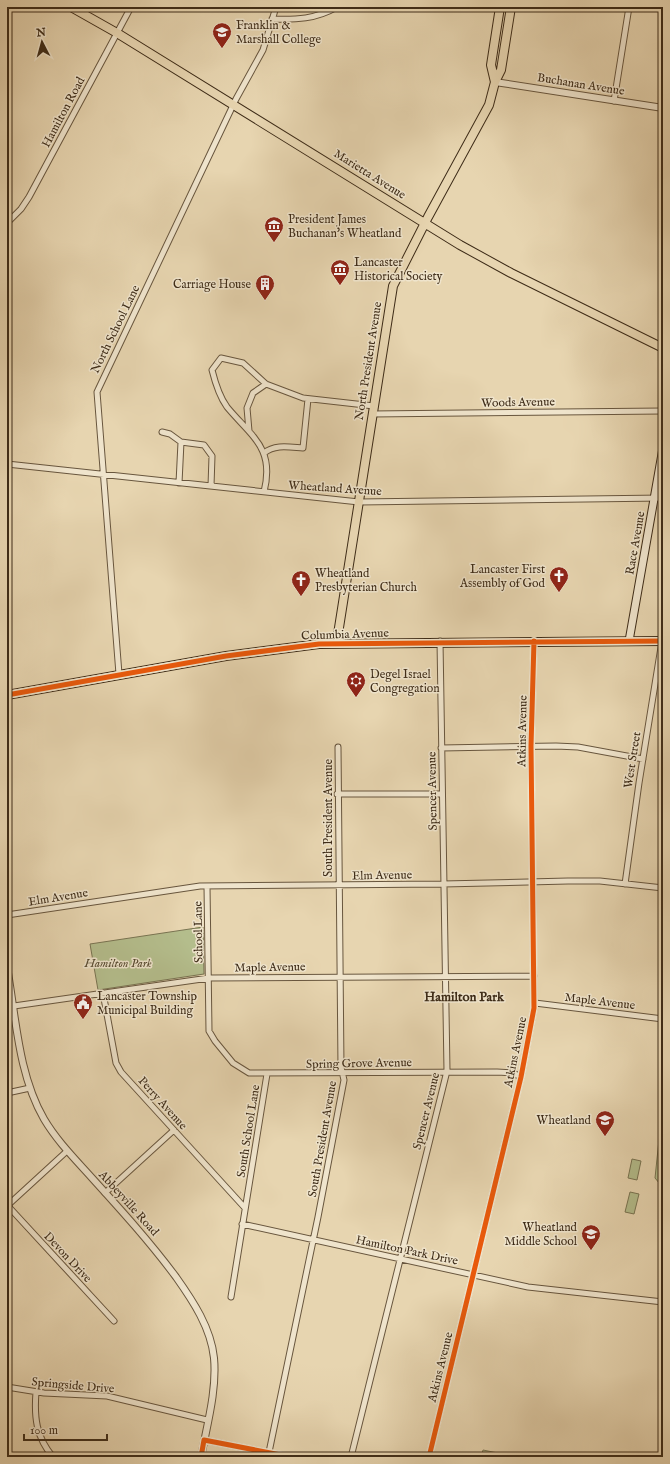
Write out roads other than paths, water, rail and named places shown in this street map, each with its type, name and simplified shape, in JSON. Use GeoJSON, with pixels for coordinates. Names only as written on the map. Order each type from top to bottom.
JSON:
{"type":"FeatureCollection","features":[{"type":"Feature","properties":{"kind":"main road","name":"Marietta Avenue"},"geometry":{"type":"LineString","coordinates":[[71,7],[234,104],[424,223],[510,273],[663,348]]}},
{"type":"Feature","properties":{"kind":"main road","name":"North President Avenue"},"geometry":{"type":"LineString","coordinates":[[495,82],[491,69],[491,62],[500,7]]}},
{"type":"Feature","properties":{"kind":"main road","name":"North President Avenue"},"geometry":{"type":"LineString","coordinates":[[340,643],[338,634],[393,286],[424,223],[485,114],[492,98],[495,82],[501,70],[511,7]]}},
{"type":"Feature","properties":{"kind":"main road","name":"Race Avenue"},"geometry":{"type":"LineString","coordinates":[[629,641],[663,448]]}},
{"type":"Feature","properties":{"kind":"main road","name":"Columbia Avenue"},"geometry":{"type":"LineString","coordinates":[[7,695],[119,674],[261,651],[340,643],[440,641],[662,641]]}},
{"type":"Feature","properties":{"kind":"street","name":"Hamilton Road"},"geometry":{"type":"LineString","coordinates":[[7,223],[21,209],[29,197],[131,7]]}},
{"type":"Feature","properties":{"kind":"street","name":"North School Lane"},"geometry":{"type":"LineString","coordinates":[[119,674],[96,396],[98,387],[234,104],[263,50],[276,7]]}},
{"type":"Feature","properties":{"kind":"street"},"geometry":{"type":"LineString","coordinates":[[272,19],[304,19],[324,14],[337,7]]}},
{"type":"Feature","properties":{"kind":"street"},"geometry":{"type":"LineString","coordinates":[[614,101],[629,7]]}},
{"type":"Feature","properties":{"kind":"street","name":"Buchanan Avenue"},"geometry":{"type":"LineString","coordinates":[[495,82],[663,108]]}},
{"type":"Feature","properties":{"kind":"street"},"geometry":{"type":"LineString","coordinates":[[249,432],[247,408],[253,393],[266,384],[243,363],[221,358],[212,370],[216,385],[226,405],[249,432],[264,453],[267,471],[264,492]]}},
{"type":"Feature","properties":{"kind":"street","name":"Woods Avenue"},"geometry":{"type":"LineString","coordinates":[[266,384],[308,399],[373,410],[663,411]]}},
{"type":"Feature","properties":{"kind":"street"},"geometry":{"type":"LineString","coordinates":[[264,453],[270,448],[282,446],[303,448],[308,399]]}},
{"type":"Feature","properties":{"kind":"street"},"geometry":{"type":"LineString","coordinates":[[162,432],[170,434],[181,442],[204,445],[212,456],[211,486]]}},
{"type":"Feature","properties":{"kind":"street"},"geometry":{"type":"LineString","coordinates":[[178,483],[181,442]]}},
{"type":"Feature","properties":{"kind":"street","name":"Wheatland Avenue"},"geometry":{"type":"LineString","coordinates":[[7,464],[359,502],[663,498]]}},
{"type":"Feature","properties":{"kind":"street","name":"Spencer Avenue"},"geometry":{"type":"LineString","coordinates":[[351,1457],[447,1071],[440,641]]}},
{"type":"Feature","properties":{"kind":"street","name":"Atkins Avenue"},"geometry":{"type":"LineString","coordinates":[[428,1457],[522,1077],[534,1003],[531,746],[534,641]]}},
{"type":"Feature","properties":{"kind":"street","name":"West Street"},"geometry":{"type":"LineString","coordinates":[[625,884],[642,759],[662,641]]}},
{"type":"Feature","properties":{"kind":"street"},"geometry":{"type":"LineString","coordinates":[[441,748],[531,746],[578,747],[642,759]]}},
{"type":"Feature","properties":{"kind":"street","name":"South President Avenue"},"geometry":{"type":"LineString","coordinates":[[268,1455],[344,1080],[341,1067],[337,794],[338,747]]}},
{"type":"Feature","properties":{"kind":"street"},"geometry":{"type":"LineString","coordinates":[[337,794],[442,794]]}},
{"type":"Feature","properties":{"kind":"street","name":"Elm Avenue"},"geometry":{"type":"LineString","coordinates":[[7,915],[207,886],[338,886],[568,880],[663,888]]}},
{"type":"Feature","properties":{"kind":"street","name":"School Lane"},"geometry":{"type":"LineString","coordinates":[[207,886],[208,978]]}},
{"type":"Feature","properties":{"kind":"street","name":"Abbeyville Road"},"geometry":{"type":"LineString","coordinates":[[7,967],[10,1006],[20,1050],[30,1088],[44,1119],[67,1151],[156,1250],[185,1289],[204,1322],[213,1352],[215,1369],[201,1457]]}},
{"type":"Feature","properties":{"kind":"street","name":"Maple Avenue"},"geometry":{"type":"LineString","coordinates":[[10,1006],[208,978],[534,976]]}},
{"type":"Feature","properties":{"kind":"street","name":"South School Lane"},"geometry":{"type":"LineString","coordinates":[[208,978],[208,1021],[211,1035],[233,1063],[240,1069],[248,1073],[267,1074],[231,1297]]}},
{"type":"Feature","properties":{"kind":"street","name":"Perry Avenue"},"geometry":{"type":"LineString","coordinates":[[103,993],[116,1063],[121,1072],[245,1208]]}},
{"type":"Feature","properties":{"kind":"street","name":"Maple Avenue"},"geometry":{"type":"LineString","coordinates":[[534,1003],[663,1019]]}},
{"type":"Feature","properties":{"kind":"street","name":"Spring Grove Avenue"},"geometry":{"type":"LineString","coordinates":[[267,1074],[447,1071],[504,1072],[522,1077]]}},
{"type":"Feature","properties":{"kind":"street"},"geometry":{"type":"LineString","coordinates":[[7,1093],[30,1088]]}},
{"type":"Feature","properties":{"kind":"street"},"geometry":{"type":"LineString","coordinates":[[105,1193],[174,1130]]}},
{"type":"Feature","properties":{"kind":"street"},"geometry":{"type":"LineString","coordinates":[[7,1206],[67,1151]]}},
{"type":"Feature","properties":{"kind":"street","name":"Devon Drive"},"geometry":{"type":"LineString","coordinates":[[7,1206],[114,1321]]}},
{"type":"Feature","properties":{"kind":"street","name":"Hamilton Park Drive"},"geometry":{"type":"LineString","coordinates":[[242,1224],[528,1287],[663,1302]]}},
{"type":"Feature","properties":{"kind":"street","name":"Springside Drive"},"geometry":{"type":"LineString","coordinates":[[7,1387],[36,1392],[107,1396],[208,1420]]}},
{"type":"Feature","properties":{"kind":"street"},"geometry":{"type":"LineString","coordinates":[[36,1392],[36,1425],[43,1442],[53,1457]]}},
{"type":"Feature","properties":{"kind":"street"},"geometry":{"type":"LineString","coordinates":[[204,1440],[268,1455],[291,1457]]}},
{"type":"Feature","properties":{"kind":"place","name":"Franklin & Marshall College"},"geometry":{"type":"Point","coordinates":[222,49]}},
{"type":"Feature","properties":{"kind":"place","name":"President James Buchanan's Wheatland"},"geometry":{"type":"Point","coordinates":[274,243]}},
{"type":"Feature","properties":{"kind":"place","name":"Lancaster Historical Society"},"geometry":{"type":"Point","coordinates":[340,286]}},
{"type":"Feature","properties":{"kind":"place","name":"Carriage House"},"geometry":{"type":"Point","coordinates":[265,301]}},
{"type":"Feature","properties":{"kind":"place","name":"Lancaster First Assembly of God"},"geometry":{"type":"Point","coordinates":[559,593]}},
{"type":"Feature","properties":{"kind":"place","name":"Wheatland Presbyterian Church"},"geometry":{"type":"Point","coordinates":[301,597]}},
{"type":"Feature","properties":{"kind":"place","name":"Degel Israel Congregation"},"geometry":{"type":"Point","coordinates":[356,698]}},
{"type":"Feature","properties":{"kind":"place","name":"Lancaster Township Municipal Building"},"geometry":{"type":"Point","coordinates":[83,1020]}},
{"type":"Feature","properties":{"kind":"place","name":"Wheatland"},"geometry":{"type":"Point","coordinates":[605,1137]}},
{"type":"Feature","properties":{"kind":"place","name":"Wheatland Middle School"},"geometry":{"type":"Point","coordinates":[591,1251]}},
{"type":"Feature","properties":{"kind":"district","name":"Hamilton Park"},"geometry":{"type":"Point","coordinates":[464,996]}}]}
